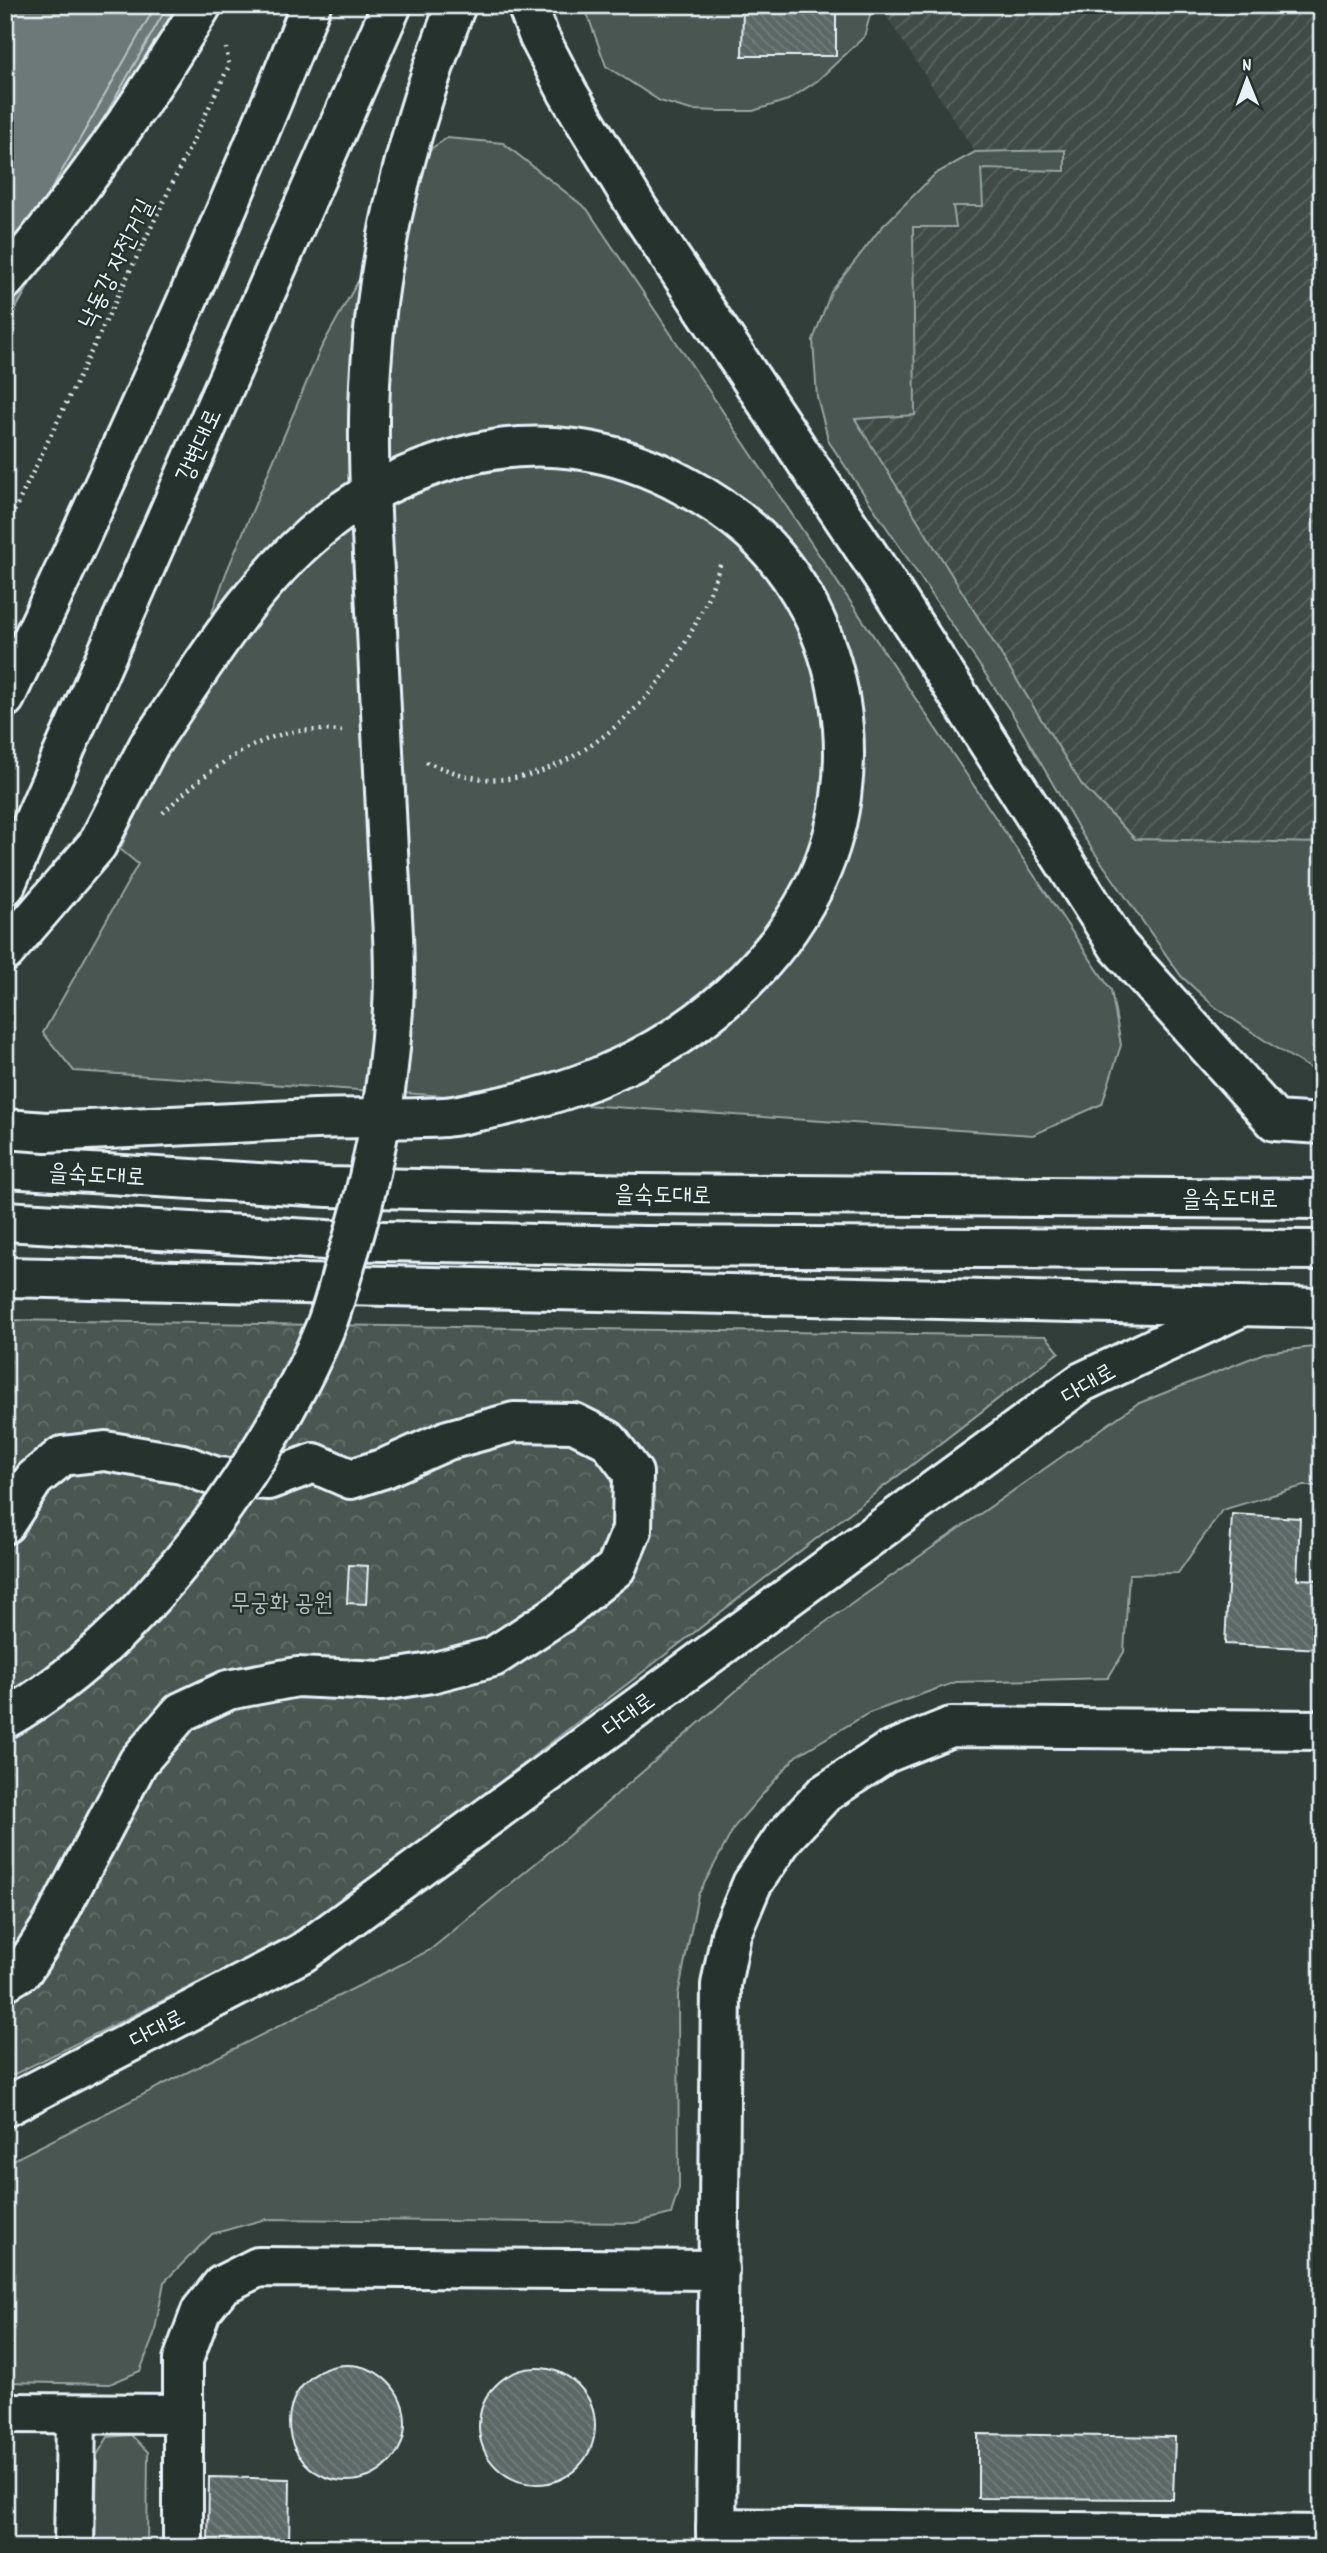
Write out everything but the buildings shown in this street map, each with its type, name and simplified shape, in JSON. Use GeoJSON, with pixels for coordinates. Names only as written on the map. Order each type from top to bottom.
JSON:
{"type":"FeatureCollection","features":[{"type":"Feature","properties":{"kind":"main road"},"geometry":{"type":"LineString","coordinates":[[5,280],[73,197],[168,61],[202,5]]}},
{"type":"Feature","properties":{"kind":"main road"},"geometry":{"type":"LineString","coordinates":[[5,698],[101,494],[268,113],[311,5]]}},
{"type":"Feature","properties":{"kind":"main road","name":"강변대로"},"geometry":{"type":"LineString","coordinates":[[5,886],[392,5]]}},
{"type":"Feature","properties":{"kind":"main road"},"geometry":{"type":"LineString","coordinates":[[5,1719],[70,1673],[117,1632],[189,1555],[255,1462],[292,1397],[325,1327],[353,1241],[377,1147],[393,1009],[392,933],[369,486],[372,354],[385,240],[404,158],[432,69],[456,5]]}},
{"type":"Feature","properties":{"kind":"main road"},"geometry":{"type":"LineString","coordinates":[[527,5],[539,37],[568,93],[638,208],[881,573],[1118,946],[1275,1121],[1322,1124]]}},
{"type":"Feature","properties":{"kind":"main road"},"geometry":{"type":"LineString","coordinates":[[5,952],[97,845],[149,745],[234,619],[276,570],[330,520],[383,487],[436,464],[517,446],[555,447],[591,451],[629,460],[663,474],[730,513],[754,534],[796,586],[828,650],[841,710],[844,768],[836,824],[826,860],[811,893],[763,964],[705,1017],[667,1042],[619,1069],[564,1090],[449,1117],[361,1117],[46,1132],[5,1129]]}},
{"type":"Feature","properties":{"kind":"main road","name":"을숙도대로"},"geometry":{"type":"LineString","coordinates":[[5,1168],[328,1187],[639,1195],[1322,1199]]}},
{"type":"Feature","properties":{"kind":"main road"},"geometry":{"type":"LineString","coordinates":[[5,1221],[327,1240],[644,1246],[1322,1250]]}},
{"type":"Feature","properties":{"kind":"main road"},"geometry":{"type":"LineString","coordinates":[[5,1277],[1322,1308]]}},
{"type":"Feature","properties":{"kind":"main road","name":"다대로"},"geometry":{"type":"LineString","coordinates":[[5,2107],[302,1953],[1082,1382],[1241,1307]]}},
{"type":"Feature","properties":{"kind":"main road"},"geometry":{"type":"LineString","coordinates":[[5,1524],[34,1479],[62,1456],[104,1451],[182,1464],[216,1477],[268,1480],[314,1463],[351,1479],[385,1468],[448,1440],[514,1422],[574,1423],[608,1440],[633,1473],[632,1530],[617,1568],[560,1613],[493,1657],[431,1673],[381,1681],[297,1676],[228,1690],[181,1712],[138,1762],[44,1938],[23,1970],[5,1981]]}},
{"type":"Feature","properties":{"kind":"main road"},"geometry":{"type":"LineString","coordinates":[[1322,1730],[951,1727],[887,1754],[824,1794],[784,1837],[752,1884],[731,1934],[721,1985],[716,2538],[1322,2535]]}},
{"type":"Feature","properties":{"kind":"main road"},"geometry":{"type":"LineString","coordinates":[[183,2548],[183,2360],[201,2311],[222,2285],[257,2267],[719,2270]]}},
{"type":"Feature","properties":{"kind":"main road"},"geometry":{"type":"LineString","coordinates":[[5,2413],[183,2414]]}},
{"type":"Feature","properties":{"kind":"main road"},"geometry":{"type":"LineString","coordinates":[[74,2548],[76,2414]]}},
{"type":"Feature","properties":{"kind":"path","name":"낙동강 자전거길"},"geometry":{"type":"LineString","coordinates":[[5,530],[229,66],[225,46]]}},
{"type":"Feature","properties":{"kind":"path"},"geometry":{"type":"LineString","coordinates":[[414,757],[448,771],[479,779],[513,778],[569,759],[592,745],[648,694],[672,664],[714,584],[724,552]]}},
{"type":"Feature","properties":{"kind":"path"},"geometry":{"type":"LineString","coordinates":[[156,819],[188,787],[253,746],[287,733],[349,733]]}},
{"type":"Feature","properties":{"kind":"shaded area"},"geometry":{"type":"Polygon","coordinates":[[[879,5],[1322,5],[1322,843],[1135,839],[1082,785],[854,418],[915,415],[913,227],[975,152],[879,5]]]}},
{"type":"Feature","properties":{"kind":"green space"},"geometry":{"type":"Polygon","coordinates":[[[584,5],[873,5],[864,37],[817,81],[788,100],[753,111],[722,111],[691,110],[660,101],[606,66],[584,5]]]}},
{"type":"Feature","properties":{"kind":"green space"},"geometry":{"type":"Polygon","coordinates":[[[447,138],[503,143],[587,209],[1111,990],[1121,1045],[1102,1104],[1033,1135],[74,1071],[43,1033],[138,864],[120,849],[154,777],[226,573],[321,348],[432,148],[447,138]]]}},
{"type":"Feature","properties":{"kind":"green space"},"geometry":{"type":"Polygon","coordinates":[[[1065,150],[1065,171],[981,169],[983,206],[953,206],[956,227],[913,227],[915,415],[855,419],[1082,785],[1135,839],[1322,843],[1322,1075],[1215,1007],[1181,976],[1083,836],[1013,715],[829,442],[817,397],[813,340],[831,292],[881,228],[935,174],[975,152],[1065,150]]]}},
{"type":"Feature","properties":{"kind":"green space","name":"무궁화 공원"},"geometry":{"type":"Polygon","coordinates":[[[5,1320],[1046,1336],[1059,1352],[345,1901],[274,1945],[5,2079],[5,1320]]]}},
{"type":"Feature","properties":{"kind":"green space"},"geometry":{"type":"Polygon","coordinates":[[[1322,1346],[1322,1486],[1303,1486],[1222,1510],[1178,1573],[1129,1574],[1124,1652],[1108,1678],[956,1682],[869,1713],[796,1756],[735,1826],[698,1895],[678,1995],[679,2188],[671,2214],[634,2223],[266,2219],[212,2234],[164,2282],[154,2335],[140,2371],[110,2384],[5,2382],[5,2164],[430,1950],[559,1844],[773,1659],[1137,1404],[1264,1353],[1322,1346]]]}},
{"type":"Feature","properties":{"kind":"green space"},"geometry":{"type":"Polygon","coordinates":[[[131,2435],[148,2452],[147,2548],[95,2548],[97,2455],[108,2437],[131,2435]]]}},
{"type":"Feature","properties":{"kind":"water"},"geometry":{"type":"Polygon","coordinates":[[[5,5],[186,5],[5,328],[5,5]]]}}]}
